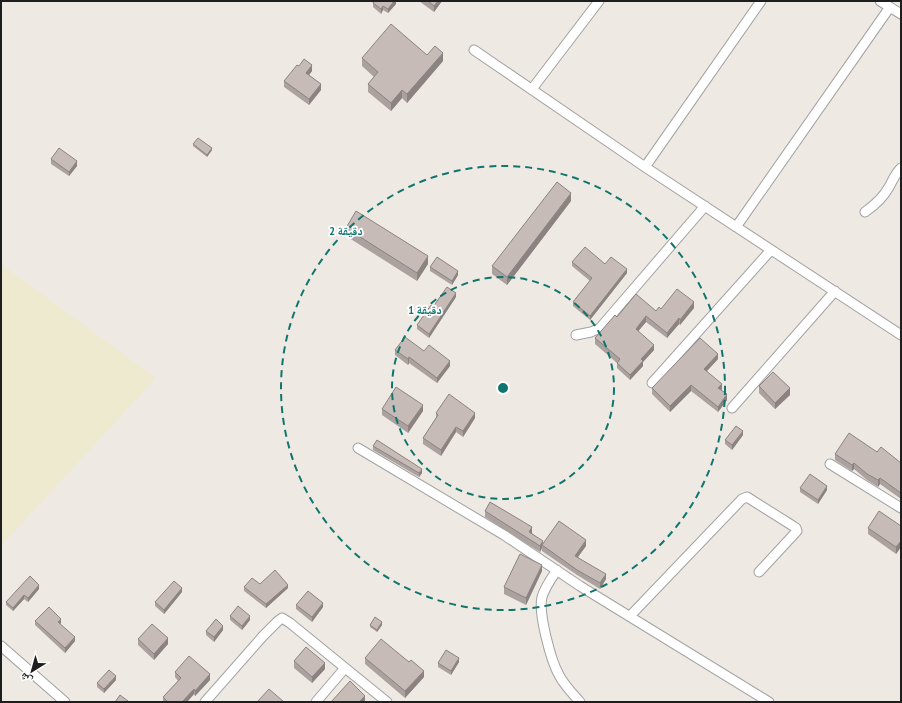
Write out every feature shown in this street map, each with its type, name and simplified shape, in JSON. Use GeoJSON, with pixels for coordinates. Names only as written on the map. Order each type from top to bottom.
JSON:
{"type":"FeatureCollection","features":[{"type":"Feature","properties":{"kind":"street"},"geometry":{"type":"LineString","coordinates":[[532,89],[599,1]]}},
{"type":"Feature","properties":{"kind":"street"},"geometry":{"type":"LineString","coordinates":[[645,167],[761,1]]}},
{"type":"Feature","properties":{"kind":"street"},"geometry":{"type":"LineString","coordinates":[[880,1],[901,14]]}},
{"type":"Feature","properties":{"kind":"street"},"geometry":{"type":"LineString","coordinates":[[736,227],[890,7]]}},
{"type":"Feature","properties":{"kind":"street"},"geometry":{"type":"LineString","coordinates":[[474,50],[645,167],[901,335]]}},
{"type":"Feature","properties":{"kind":"street"},"geometry":{"type":"LineString","coordinates":[[865,212],[880,201],[893,178],[901,168]]}},
{"type":"Feature","properties":{"kind":"street"},"geometry":{"type":"LineString","coordinates":[[576,334],[591,332],[600,328],[705,206]]}},
{"type":"Feature","properties":{"kind":"street"},"geometry":{"type":"LineString","coordinates":[[652,383],[772,250]]}},
{"type":"Feature","properties":{"kind":"street"},"geometry":{"type":"LineString","coordinates":[[732,408],[834,291]]}},
{"type":"Feature","properties":{"kind":"street"},"geometry":{"type":"LineString","coordinates":[[358,448],[504,535],[580,586],[769,702]]}},
{"type":"Feature","properties":{"kind":"street"},"geometry":{"type":"LineString","coordinates":[[830,464],[901,508]]}},
{"type":"Feature","properties":{"kind":"street"},"geometry":{"type":"LineString","coordinates":[[630,616],[737,505],[747,497],[794,526],[797,531],[759,572]]}},
{"type":"Feature","properties":{"kind":"street"},"geometry":{"type":"LineString","coordinates":[[557,570],[545,588],[542,596],[542,619],[557,672],[566,686],[580,702]]}},
{"type":"Feature","properties":{"kind":"street"},"geometry":{"type":"LineString","coordinates":[[205,702],[280,619],[285,619],[387,702]]}},
{"type":"Feature","properties":{"kind":"street"},"geometry":{"type":"LineString","coordinates":[[1,646],[65,702]]}},
{"type":"Feature","properties":{"kind":"street"},"geometry":{"type":"LineString","coordinates":[[316,702],[345,668]]}},
{"type":"Feature","properties":{"kind":"shaded area"},"geometry":{"type":"Polygon","coordinates":[[[1,264],[156,378],[1,546],[1,264]]]}},
{"type":"Feature","properties":{"kind":"building"},"geometry":{"type":"Polygon","coordinates":[[[374,1],[394,1],[388,9],[383,6],[381,9],[373,3],[374,1]]]}},
{"type":"Feature","properties":{"kind":"building"},"geometry":{"type":"Polygon","coordinates":[[[428,1],[438,1],[434,6],[428,1]]]}},
{"type":"Feature","properties":{"kind":"building"},"geometry":{"type":"Polygon","coordinates":[[[391,24],[427,55],[435,46],[443,53],[407,94],[402,90],[391,103],[368,84],[378,72],[362,58],[391,24]]]}},
{"type":"Feature","properties":{"kind":"building"},"geometry":{"type":"Polygon","coordinates":[[[304,59],[312,65],[306,73],[321,84],[309,99],[284,81],[304,59]]]}},
{"type":"Feature","properties":{"kind":"building"},"geometry":{"type":"Polygon","coordinates":[[[198,138],[212,148],[207,155],[193,144],[198,138]]]}},
{"type":"Feature","properties":{"kind":"building"},"geometry":{"type":"Polygon","coordinates":[[[59,148],[77,161],[69,172],[51,159],[59,148]]]}},
{"type":"Feature","properties":{"kind":"building"},"geometry":{"type":"Polygon","coordinates":[[[557,182],[571,193],[507,277],[492,266],[557,182]]]}},
{"type":"Feature","properties":{"kind":"building"},"geometry":{"type":"Polygon","coordinates":[[[356,211],[428,256],[417,273],[346,228],[356,211]]]}},
{"type":"Feature","properties":{"kind":"building"},"geometry":{"type":"Polygon","coordinates":[[[585,247],[605,264],[611,257],[627,269],[590,316],[573,302],[592,278],[572,262],[585,247]]]}},
{"type":"Feature","properties":{"kind":"building"},"geometry":{"type":"Polygon","coordinates":[[[437,257],[458,271],[452,281],[430,267],[437,257]]]}},
{"type":"Feature","properties":{"kind":"building"},"geometry":{"type":"Polygon","coordinates":[[[447,287],[456,293],[429,334],[417,325],[431,305],[433,307],[447,287]]]}},
{"type":"Feature","properties":{"kind":"building"},"geometry":{"type":"Polygon","coordinates":[[[677,289],[694,302],[680,320],[679,318],[667,333],[646,316],[636,329],[654,345],[641,359],[643,361],[630,375],[617,363],[620,359],[595,338],[615,315],[617,317],[636,294],[656,311],[659,307],[661,309],[677,289]]]}},
{"type":"Feature","properties":{"kind":"building"},"geometry":{"type":"Polygon","coordinates":[[[405,337],[424,351],[429,345],[450,361],[437,378],[409,357],[408,359],[395,350],[405,337]]]}},
{"type":"Feature","properties":{"kind":"building"},"geometry":{"type":"Polygon","coordinates":[[[700,338],[718,354],[704,369],[722,384],[718,388],[727,394],[718,407],[691,385],[670,406],[652,388],[700,338]]]}},
{"type":"Feature","properties":{"kind":"building"},"geometry":{"type":"Polygon","coordinates":[[[773,372],[790,388],[775,403],[759,386],[773,372]]]}},
{"type":"Feature","properties":{"kind":"building"},"geometry":{"type":"Polygon","coordinates":[[[396,387],[423,405],[408,426],[382,409],[396,387]]]}},
{"type":"Feature","properties":{"kind":"building"},"geometry":{"type":"Polygon","coordinates":[[[449,394],[475,413],[463,431],[456,427],[441,450],[423,438],[438,415],[436,413],[449,394]]]}},
{"type":"Feature","properties":{"kind":"building"},"geometry":{"type":"Polygon","coordinates":[[[736,426],[743,431],[732,445],[725,440],[736,426]]]}},
{"type":"Feature","properties":{"kind":"building"},"geometry":{"type":"Polygon","coordinates":[[[849,433],[877,452],[881,447],[901,463],[901,493],[880,478],[878,480],[867,474],[854,463],[852,465],[835,454],[849,433]]]}},
{"type":"Feature","properties":{"kind":"building"},"geometry":{"type":"Polygon","coordinates":[[[377,440],[422,469],[419,473],[373,446],[377,440]]]}},
{"type":"Feature","properties":{"kind":"building"},"geometry":{"type":"Polygon","coordinates":[[[810,474],[827,486],[818,500],[800,488],[810,474]]]}},
{"type":"Feature","properties":{"kind":"building"},"geometry":{"type":"Polygon","coordinates":[[[490,502],[532,527],[529,532],[543,541],[540,546],[485,511],[490,502]]]}},
{"type":"Feature","properties":{"kind":"building"},"geometry":{"type":"Polygon","coordinates":[[[879,511],[901,526],[901,541],[896,547],[868,528],[879,511]]]}},
{"type":"Feature","properties":{"kind":"building"},"geometry":{"type":"Polygon","coordinates":[[[559,521],[586,540],[575,556],[606,574],[600,583],[577,570],[542,545],[559,521]]]}},
{"type":"Feature","properties":{"kind":"building"},"geometry":{"type":"Polygon","coordinates":[[[520,554],[542,565],[526,598],[504,587],[520,554]]]}},
{"type":"Feature","properties":{"kind":"building"},"geometry":{"type":"Polygon","coordinates":[[[275,570],[288,585],[266,604],[244,587],[252,578],[260,584],[275,570]]]}},
{"type":"Feature","properties":{"kind":"building"},"geometry":{"type":"Polygon","coordinates":[[[30,576],[39,585],[28,598],[24,595],[13,608],[6,602],[30,576]]]}},
{"type":"Feature","properties":{"kind":"building"},"geometry":{"type":"Polygon","coordinates":[[[174,581],[182,588],[164,610],[155,602],[174,581]]]}},
{"type":"Feature","properties":{"kind":"building"},"geometry":{"type":"Polygon","coordinates":[[[308,591],[323,603],[312,617],[296,605],[308,591]]]}},
{"type":"Feature","properties":{"kind":"building"},"geometry":{"type":"Polygon","coordinates":[[[238,606],[250,616],[242,626],[230,616],[238,606]]]}},
{"type":"Feature","properties":{"kind":"building"},"geometry":{"type":"Polygon","coordinates":[[[49,607],[61,619],[58,622],[75,637],[65,648],[35,621],[49,607]]]}},
{"type":"Feature","properties":{"kind":"building"},"geometry":{"type":"Polygon","coordinates":[[[375,617],[382,622],[377,630],[370,625],[375,617]]]}},
{"type":"Feature","properties":{"kind":"building"},"geometry":{"type":"Polygon","coordinates":[[[216,619],[223,626],[214,637],[206,631],[216,619]]]}},
{"type":"Feature","properties":{"kind":"building"},"geometry":{"type":"Polygon","coordinates":[[[152,624],[168,638],[154,654],[138,639],[152,624]]]}},
{"type":"Feature","properties":{"kind":"building"},"geometry":{"type":"Polygon","coordinates":[[[381,639],[409,662],[411,660],[424,671],[405,691],[365,658],[381,639]]]}},
{"type":"Feature","properties":{"kind":"building"},"geometry":{"type":"Polygon","coordinates":[[[306,647],[325,663],[312,677],[294,661],[306,647]]]}},
{"type":"Feature","properties":{"kind":"building"},"geometry":{"type":"Polygon","coordinates":[[[446,650],[459,658],[451,671],[438,663],[446,650]]]}},
{"type":"Feature","properties":{"kind":"building"},"geometry":{"type":"Polygon","coordinates":[[[189,656],[210,674],[195,691],[194,689],[182,702],[168,702],[163,697],[181,678],[175,672],[189,656]]]}},
{"type":"Feature","properties":{"kind":"building"},"geometry":{"type":"Polygon","coordinates":[[[109,670],[116,676],[104,689],[97,683],[109,670]]]}},
{"type":"Feature","properties":{"kind":"building"},"geometry":{"type":"Polygon","coordinates":[[[350,681],[365,696],[359,702],[331,702],[350,681]]]}},
{"type":"Feature","properties":{"kind":"building"},"geometry":{"type":"Polygon","coordinates":[[[269,689],[284,702],[257,702],[269,689]]]}},
{"type":"Feature","properties":{"kind":"building"},"geometry":{"type":"Polygon","coordinates":[[[120,695],[128,701],[115,702],[120,695]]]}}]}
